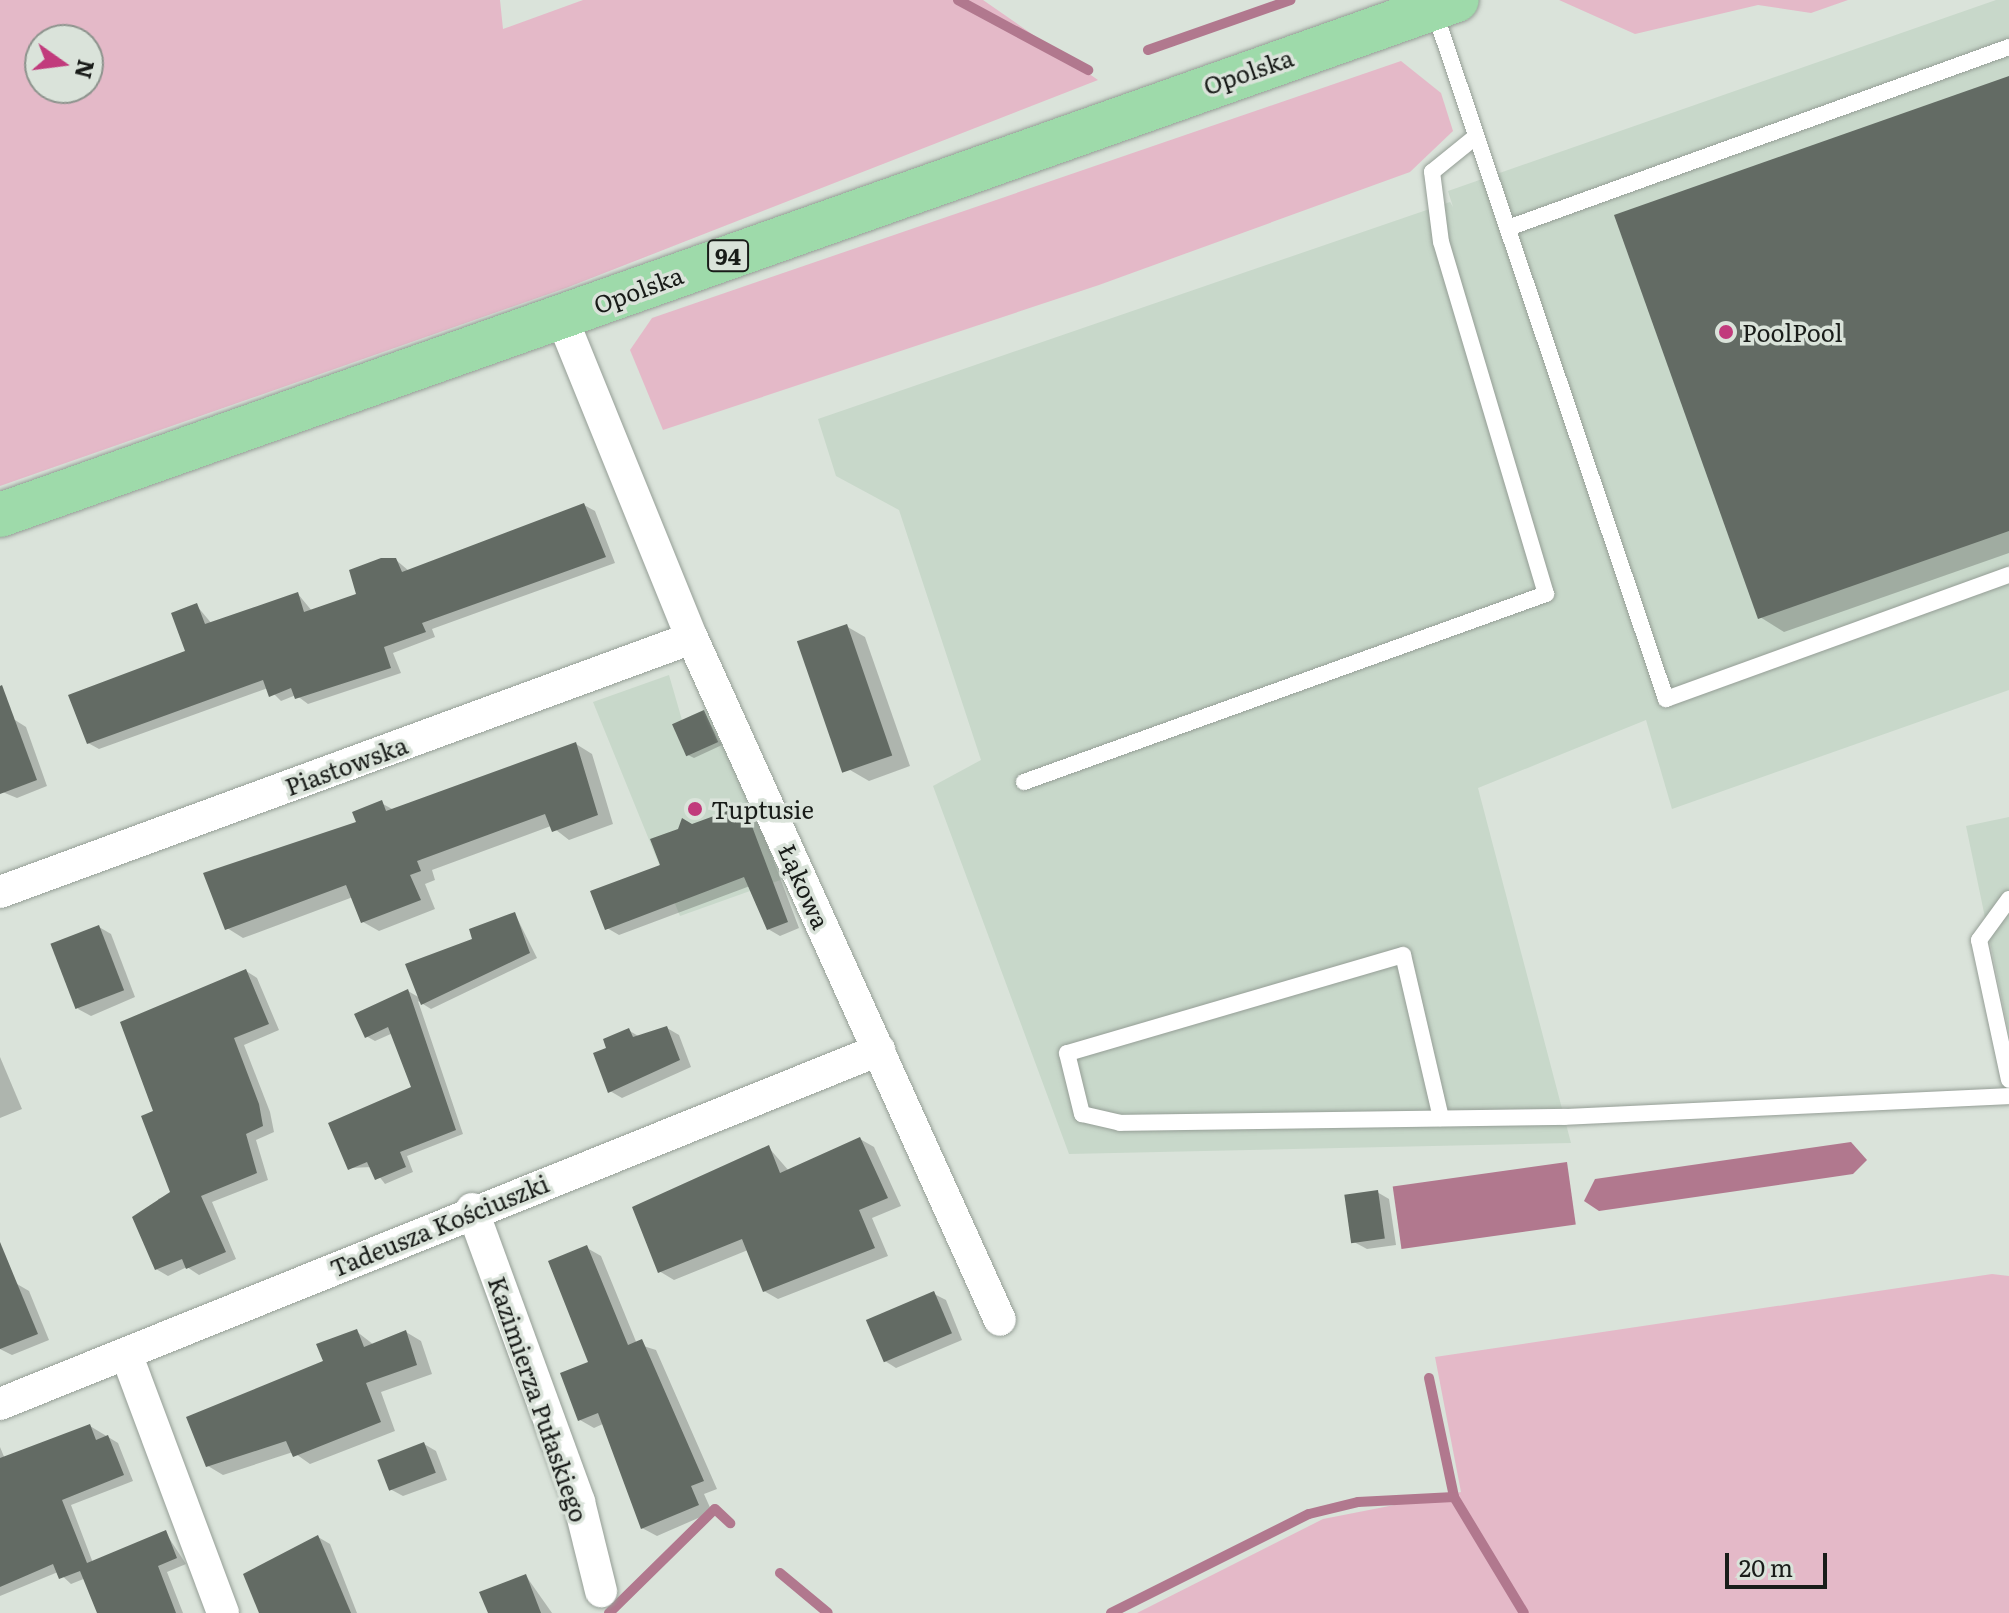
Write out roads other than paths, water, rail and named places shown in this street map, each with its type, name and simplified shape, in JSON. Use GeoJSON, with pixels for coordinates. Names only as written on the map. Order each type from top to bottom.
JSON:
{"type":"FeatureCollection","features":[{"type":"Feature","properties":{"kind":"main road","name":"Opolska"},"geometry":{"type":"LineString","coordinates":[[0,515],[1446,4]]}},
{"type":"Feature","properties":{"kind":"street","name":"Łąkowa"},"geometry":{"type":"LineString","coordinates":[[561,316],[692,638],[1000,1320]]}},
{"type":"Feature","properties":{"kind":"street","name":"Piastowska"},"geometry":{"type":"LineString","coordinates":[[0,892],[692,638]]}},
{"type":"Feature","properties":{"kind":"street","name":"Tadeusza Kościuszki"},"geometry":{"type":"LineString","coordinates":[[0,1404],[127,1356],[472,1209],[879,1050]]}},
{"type":"Feature","properties":{"kind":"street","name":"Kazimierza Pułaskiego"},"geometry":{"type":"LineString","coordinates":[[472,1209],[579,1502],[601,1591]]}},
{"type":"Feature","properties":{"kind":"street"},"geometry":{"type":"LineString","coordinates":[[127,1356],[223,1613]]}},
{"type":"Feature","properties":{"kind":"lane"},"geometry":{"type":"LineString","coordinates":[[1446,4],[1474,138],[1508,228],[1666,699],[2009,575]]}},
{"type":"Feature","properties":{"kind":"lane"},"geometry":{"type":"LineString","coordinates":[[1508,228],[2009,47]]}},
{"type":"Feature","properties":{"kind":"lane"},"geometry":{"type":"LineString","coordinates":[[1024,782],[1546,594],[1441,242],[1432,172],[1474,138]]}},
{"type":"Feature","properties":{"kind":"lane"},"geometry":{"type":"LineString","coordinates":[[2009,899],[1979,940],[2006,1047],[2009,1080]]}},
{"type":"Feature","properties":{"kind":"lane"},"geometry":{"type":"LineString","coordinates":[[1441,1118],[1403,955],[1067,1053],[1082,1114],[1120,1123],[1441,1118],[2009,1096]]}},
{"type":"Feature","properties":{"kind":"waterway"},"geometry":{"type":"LineString","coordinates":[[958,0],[1088,70]]}},
{"type":"Feature","properties":{"kind":"waterway"},"geometry":{"type":"LineString","coordinates":[[1148,50],[1291,0]]}},
{"type":"Feature","properties":{"kind":"waterway"},"geometry":{"type":"LineString","coordinates":[[1429,1378],[1454,1497],[1524,1613]]}},
{"type":"Feature","properties":{"kind":"waterway"},"geometry":{"type":"LineString","coordinates":[[1111,1613],[1309,1514],[1358,1502],[1454,1497]]}},
{"type":"Feature","properties":{"kind":"waterway"},"geometry":{"type":"LineString","coordinates":[[609,1613],[715,1509],[730,1523]]}},
{"type":"Feature","properties":{"kind":"waterway"},"geometry":{"type":"LineString","coordinates":[[780,1573],[828,1613]]}},
{"type":"Feature","properties":{"kind":"place","name":"PoolPool"},"geometry":{"type":"Point","coordinates":[1726,332]}},
{"type":"Feature","properties":{"kind":"place","name":"Tuptusie"},"geometry":{"type":"Point","coordinates":[695,809]}}]}
